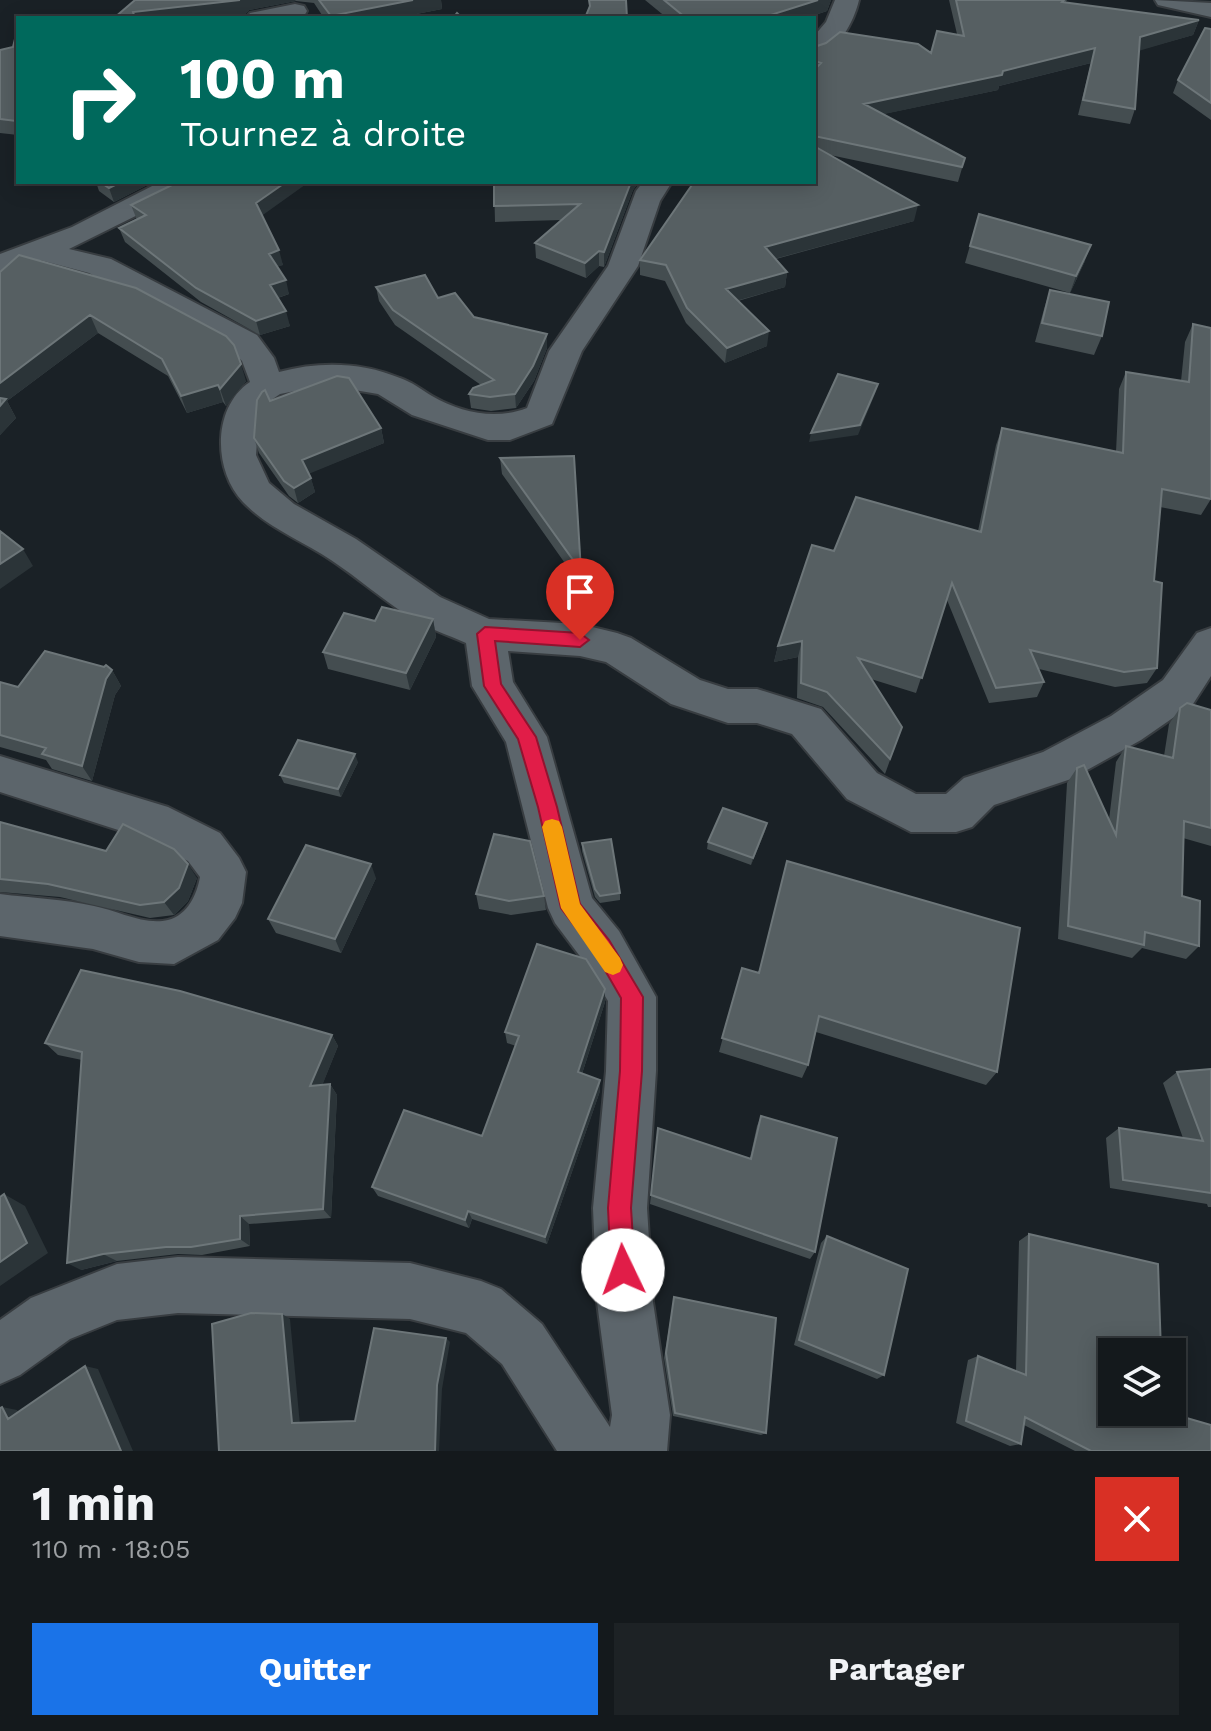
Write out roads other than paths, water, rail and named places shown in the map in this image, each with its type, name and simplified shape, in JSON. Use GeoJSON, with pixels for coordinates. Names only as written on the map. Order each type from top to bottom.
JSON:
{"type":"FeatureCollection","features":[{"type":"Feature","properties":{"kind":"street"},"geometry":{"type":"LineString","coordinates":[[816,49],[837,26],[847,0]]}},
{"type":"Feature","properties":{"kind":"street"},"geometry":{"type":"LineString","coordinates":[[1167,0],[1211,10]]}},
{"type":"Feature","properties":{"kind":"street"},"geometry":{"type":"LineString","coordinates":[[269,16],[295,11]]}},
{"type":"Feature","properties":{"kind":"street"},"geometry":{"type":"LineString","coordinates":[[0,265],[83,233],[178,184]]}},
{"type":"Feature","properties":{"kind":"street"},"geometry":{"type":"LineString","coordinates":[[656,184],[647,193],[636,218],[633,240],[622,268],[559,365],[540,416],[510,428],[469,423],[424,407],[390,386],[325,374],[268,386],[250,398],[242,414],[238,455],[254,491],[281,514],[343,549],[426,608],[485,634],[580,640],[617,649],[686,692],[728,706],[757,706],[806,721],[862,786],[911,813],[956,813],[979,791],[1025,778],[1086,751],[1178,692],[1211,644]]}},
{"type":"Feature","properties":{"kind":"street"},"geometry":{"type":"LineString","coordinates":[[39,251],[100,266],[245,343],[257,358],[268,386]]}},
{"type":"Feature","properties":{"kind":"street"},"geometry":{"type":"LineString","coordinates":[[485,634],[493,686],[526,737],[547,807],[571,908],[602,947],[632,997],[631,1071],[620,1208],[625,1302],[641,1415],[637,1451]]}},
{"type":"Feature","properties":{"kind":"street"},"geometry":{"type":"LineString","coordinates":[[0,774],[152,821],[204,847],[223,872],[219,903],[201,925],[174,942],[139,940],[93,927],[0,915]]}},
{"type":"Feature","properties":{"kind":"street"},"geometry":{"type":"LineString","coordinates":[[0,1355],[51,1318],[117,1292],[178,1285],[410,1291],[481,1309],[522,1344],[591,1451]]}}]}
